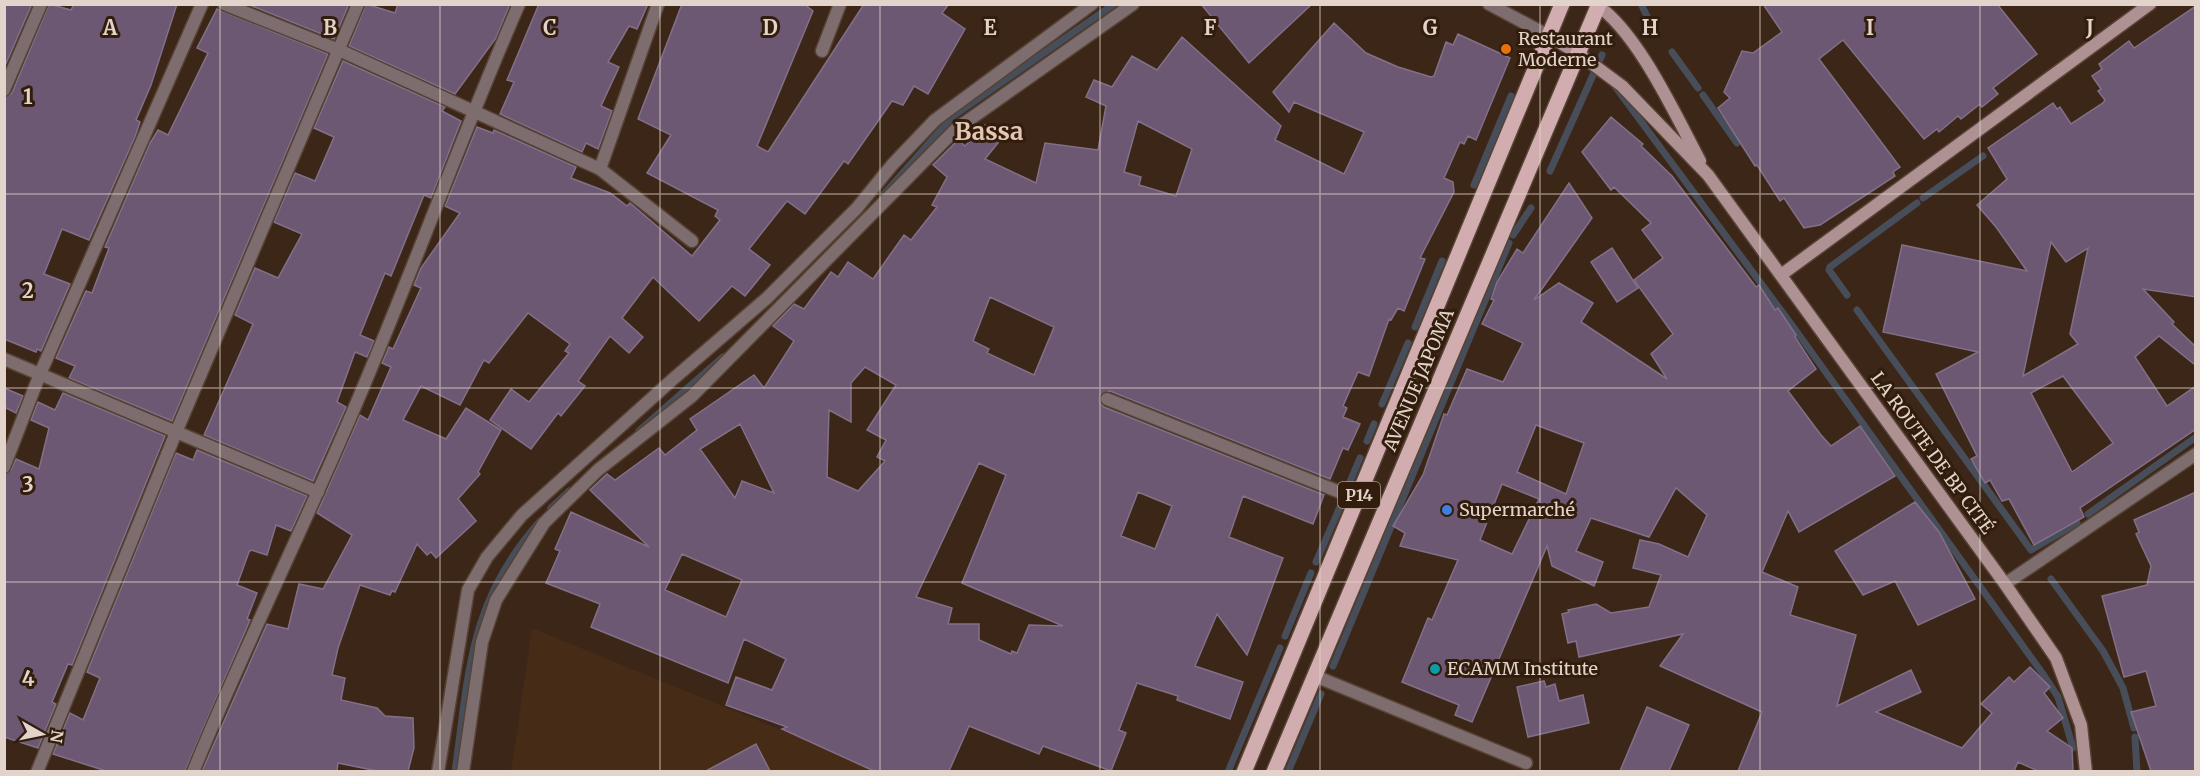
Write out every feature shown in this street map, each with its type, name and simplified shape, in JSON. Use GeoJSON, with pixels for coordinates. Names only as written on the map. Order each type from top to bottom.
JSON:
{"type":"FeatureCollection","features":[{"type":"Feature","properties":{"kind":"main road","name":"AVENUE JAPOMA"},"geometry":{"type":"LineString","coordinates":[[1244,771],[1562,4]]}},
{"type":"Feature","properties":{"kind":"main road","name":"AVENUE JAPOMA"},"geometry":{"type":"LineString","coordinates":[[1274,771],[1598,5]]}},
{"type":"Feature","properties":{"kind":"street"},"geometry":{"type":"LineString","coordinates":[[4,90],[41,4]]}},
{"type":"Feature","properties":{"kind":"street"},"geometry":{"type":"LineString","coordinates":[[4,467],[40,374],[202,4]]}},
{"type":"Feature","properties":{"kind":"street"},"geometry":{"type":"LineString","coordinates":[[224,4],[339,50],[600,169],[692,241]]}},
{"type":"Feature","properties":{"kind":"street"},"geometry":{"type":"LineString","coordinates":[[37,771],[177,430],[358,4]]}},
{"type":"Feature","properties":{"kind":"street"},"geometry":{"type":"LineString","coordinates":[[193,771],[246,644],[345,431],[472,111],[519,4]]}},
{"type":"Feature","properties":{"kind":"street"},"geometry":{"type":"LineString","coordinates":[[600,169],[658,4]]}},
{"type":"Feature","properties":{"kind":"street"},"geometry":{"type":"LineString","coordinates":[[822,51],[840,4]]}},
{"type":"Feature","properties":{"kind":"street"},"geometry":{"type":"LineString","coordinates":[[438,771],[468,590],[487,557],[522,515],[767,298],[857,208],[892,165],[935,120],[1092,4]]}},
{"type":"Feature","properties":{"kind":"street"},"geometry":{"type":"LineString","coordinates":[[463,771],[482,642],[496,600],[544,523],[598,470],[692,396],[956,129],[1133,4]]}},
{"type":"Feature","properties":{"kind":"street"},"geometry":{"type":"LineString","coordinates":[[1489,4],[1549,36]]}},
{"type":"Feature","properties":{"kind":"street"},"geometry":{"type":"LineString","coordinates":[[1781,276],[2150,4]]}},
{"type":"Feature","properties":{"kind":"street","name":"LA ROUTE DE BP CITÉ"},"geometry":{"type":"LineString","coordinates":[[1598,5],[1646,63],[1708,176]]}},
{"type":"Feature","properties":{"kind":"street","name":"LA ROUTE DE BP CITÉ"},"geometry":{"type":"LineString","coordinates":[[1549,36],[1579,54],[1642,105],[1708,176],[2005,584],[2056,658],[2081,725],[2086,771]]}},
{"type":"Feature","properties":{"kind":"street"},"geometry":{"type":"LineString","coordinates":[[4,359],[177,430],[318,492]]}},
{"type":"Feature","properties":{"kind":"street"},"geometry":{"type":"LineString","coordinates":[[1107,399],[1357,499]]}},
{"type":"Feature","properties":{"kind":"street"},"geometry":{"type":"LineString","coordinates":[[2005,584],[2196,454]]}},
{"type":"Feature","properties":{"kind":"street"},"geometry":{"type":"LineString","coordinates":[[1315,676],[1526,763]]}},
{"type":"Feature","properties":{"kind":"shaded area"},"geometry":{"type":"Polygon","coordinates":[[[532,628],[808,741],[874,771],[511,772],[532,628]]]}},
{"type":"Feature","properties":{"kind":"building"},"geometry":{"type":"Polygon","coordinates":[[[4,4],[32,4],[4,68],[4,4]]]}},
{"type":"Feature","properties":{"kind":"building"},"geometry":{"type":"Polygon","coordinates":[[[49,4],[71,10],[74,4],[177,4],[151,85],[136,120],[140,122],[135,137],[89,240],[62,229],[44,274],[70,284],[41,351],[37,349],[36,352],[4,339],[4,98],[12,93],[49,4]]]}},
{"type":"Feature","properties":{"kind":"building"},"geometry":{"type":"Polygon","coordinates":[[[247,4],[349,4],[334,39],[247,4]]]}},
{"type":"Feature","properties":{"kind":"building"},"geometry":{"type":"Polygon","coordinates":[[[366,4],[395,13],[398,4],[510,4],[496,38],[455,94],[349,46],[366,4]]]}},
{"type":"Feature","properties":{"kind":"building"},"geometry":{"type":"Polygon","coordinates":[[[539,4],[648,4],[637,29],[629,26],[608,62],[619,67],[601,106],[612,111],[598,149],[586,143],[582,152],[500,114],[514,82],[507,80],[539,4]]]}},
{"type":"Feature","properties":{"kind":"building"},"geometry":{"type":"Polygon","coordinates":[[[682,4],[804,4],[813,11],[757,146],[768,152],[864,4],[949,4],[942,13],[965,29],[928,94],[914,86],[903,105],[892,101],[848,164],[844,161],[805,214],[787,201],[749,249],[770,265],[745,296],[732,286],[699,321],[653,277],[622,318],[643,337],[629,353],[610,336],[578,381],[585,386],[561,416],[558,413],[531,449],[490,420],[511,389],[529,402],[569,353],[565,351],[570,344],[528,313],[489,363],[484,360],[460,405],[421,386],[403,420],[446,439],[466,408],[501,430],[478,472],[480,474],[458,499],[476,521],[436,558],[431,552],[427,555],[417,544],[395,592],[392,591],[390,595],[360,585],[338,648],[332,675],[345,678],[341,700],[377,708],[385,716],[413,718],[414,748],[408,771],[377,771],[338,763],[337,771],[202,771],[267,624],[288,629],[299,584],[323,589],[352,535],[317,513],[360,415],[368,420],[391,367],[382,363],[389,347],[393,349],[421,288],[414,285],[421,268],[460,213],[445,206],[477,127],[493,133],[494,130],[576,167],[571,178],[610,193],[627,206],[630,203],[692,256],[720,220],[715,216],[718,210],[647,173],[671,135],[638,119],[682,4]]]}},
{"type":"Feature","properties":{"kind":"building"},"geometry":{"type":"Polygon","coordinates":[[[1201,4],[1312,4],[1249,63],[1201,4]]]}},
{"type":"Feature","properties":{"kind":"building"},"geometry":{"type":"Polygon","coordinates":[[[1763,4],[1997,4],[2037,54],[1993,88],[1998,94],[1982,107],[1980,104],[1961,119],[1958,116],[1939,132],[1937,129],[1924,139],[1843,40],[1819,59],[1900,167],[1893,172],[1895,176],[1820,225],[1804,228],[1784,198],[1780,201],[1718,108],[1730,98],[1724,92],[1742,51],[1753,53],[1782,32],[1763,4]]]}},
{"type":"Feature","properties":{"kind":"building"},"geometry":{"type":"Polygon","coordinates":[[[2196,6],[2196,297],[2143,289],[2174,322],[2172,324],[2196,347],[2196,362],[2194,364],[2159,336],[2135,357],[2167,406],[2196,386],[2196,429],[2080,508],[2084,517],[2034,545],[2009,499],[2002,501],[1990,480],[1985,483],[1971,459],[1977,456],[1936,374],[1978,352],[1883,332],[1902,245],[2027,271],[1996,227],[1977,205],[2007,179],[1988,148],[2053,103],[2057,109],[2060,107],[2071,124],[2103,103],[2105,100],[2098,91],[2101,89],[2092,76],[2102,69],[2099,64],[2129,41],[2134,48],[2196,6]],[[2051,242],[2023,376],[2078,344],[2070,334],[2088,248],[2066,262],[2051,242]],[[2063,376],[2031,393],[2072,472],[2113,443],[2063,376]]]}},
{"type":"Feature","properties":{"kind":"building"},"geometry":{"type":"Polygon","coordinates":[[[217,9],[328,54],[172,421],[69,378],[75,366],[56,358],[86,291],[92,293],[109,248],[105,247],[150,143],[158,130],[168,135],[208,53],[197,48],[217,9]]]}},
{"type":"Feature","properties":{"kind":"building"},"geometry":{"type":"Polygon","coordinates":[[[1334,23],[1366,53],[1398,67],[1431,77],[1434,76],[1446,42],[1453,45],[1458,34],[1510,58],[1476,140],[1468,136],[1464,144],[1460,142],[1444,178],[1453,182],[1454,192],[1420,258],[1425,259],[1404,311],[1398,308],[1391,320],[1389,319],[1369,376],[1358,372],[1343,406],[1347,408],[1343,417],[1360,424],[1348,450],[1343,448],[1330,479],[1110,391],[1100,395],[1099,401],[1104,407],[1324,495],[1313,524],[1243,496],[1229,537],[1283,558],[1247,655],[1217,614],[1195,666],[1243,682],[1230,719],[1177,700],[1178,696],[1137,683],[1119,730],[1126,733],[1111,771],[1043,746],[1039,754],[969,726],[949,771],[874,771],[782,729],[787,727],[726,705],[736,677],[772,690],[786,659],[744,639],[728,683],[591,627],[600,604],[546,583],[560,551],[555,549],[571,512],[649,547],[590,490],[607,474],[615,480],[659,448],[665,455],[697,430],[690,419],[754,375],[764,388],[794,341],[773,326],[794,304],[804,309],[831,272],[838,277],[848,262],[873,279],[904,235],[911,240],[937,207],[932,205],[947,177],[933,165],[958,140],[965,146],[985,125],[1001,139],[985,159],[1036,183],[1045,143],[1098,150],[1106,106],[1086,97],[1094,80],[1112,87],[1132,56],[1157,70],[1182,37],[1281,126],[1275,140],[1344,174],[1364,132],[1294,102],[1289,112],[1273,92],[1334,23]],[[1138,121],[1124,172],[1141,177],[1139,185],[1176,196],[1192,149],[1138,121]],[[990,297],[973,341],[989,349],[987,353],[1034,375],[1054,327],[990,297]],[[865,367],[851,383],[851,422],[829,410],[827,477],[858,491],[885,461],[877,457],[886,440],[867,430],[896,385],[865,367]],[[740,424],[700,449],[735,498],[742,481],[774,493],[740,424]],[[979,463],[916,597],[952,608],[948,624],[979,624],[979,640],[1011,654],[1012,651],[1017,653],[1029,625],[1063,626],[962,583],[1006,475],[979,463]],[[1138,492],[1121,536],[1155,549],[1172,506],[1138,492]],[[682,554],[665,590],[726,617],[742,580],[682,554]]]}},
{"type":"Feature","properties":{"kind":"building"},"geometry":{"type":"Polygon","coordinates":[[[343,61],[445,107],[442,111],[461,121],[431,198],[424,195],[391,276],[385,273],[360,335],[374,341],[367,357],[355,352],[337,402],[346,407],[313,481],[204,435],[253,324],[235,315],[255,268],[278,278],[302,234],[274,222],[295,173],[315,181],[334,137],[314,128],[343,61]]]}},
{"type":"Feature","properties":{"kind":"building"},"geometry":{"type":"Polygon","coordinates":[[[1611,117],[1643,144],[1641,146],[1672,176],[1756,287],[1759,285],[1775,310],[1778,308],[1796,335],[1795,337],[1816,369],[1788,391],[1821,435],[1831,446],[1860,426],[1895,476],[1799,532],[1788,511],[1762,572],[1798,587],[1790,615],[1856,635],[1837,706],[1911,670],[1921,692],[1876,712],[1962,748],[1992,713],[1981,704],[2009,677],[2014,682],[2030,667],[2050,687],[2044,693],[2063,718],[2047,731],[2072,748],[2073,771],[2038,771],[2018,762],[2014,771],[1738,771],[1762,712],[1660,666],[1683,634],[1579,657],[1576,641],[1568,643],[1562,614],[1569,612],[1568,610],[1596,604],[1611,613],[1649,607],[1661,575],[1633,568],[1640,540],[1659,544],[1688,557],[1707,515],[1676,488],[1649,537],[1591,518],[1576,551],[1603,562],[1594,586],[1552,566],[1547,546],[1472,722],[1455,715],[1459,705],[1402,682],[1428,618],[1432,620],[1458,560],[1400,546],[1405,533],[1393,526],[1423,475],[1444,414],[1447,415],[1467,369],[1503,382],[1523,343],[1482,324],[1494,300],[1491,299],[1497,282],[1517,249],[1523,253],[1569,183],[1592,218],[1534,300],[1559,283],[1593,303],[1581,322],[1667,379],[1651,354],[1673,334],[1634,280],[1663,258],[1642,230],[1651,223],[1614,187],[1611,190],[1582,152],[1611,117]],[[1536,425],[1517,472],[1566,494],[1584,443],[1536,425]],[[1502,484],[1480,540],[1512,554],[1539,499],[1502,484]]]}},
{"type":"Feature","properties":{"kind":"building"},"geometry":{"type":"Polygon","coordinates":[[[1612,248],[1638,288],[1617,302],[1591,262],[1612,248]]]}},
{"type":"Feature","properties":{"kind":"building"},"geometry":{"type":"Polygon","coordinates":[[[4,388],[23,396],[16,413],[4,407],[4,388]]]}},
{"type":"Feature","properties":{"kind":"building"},"geometry":{"type":"Polygon","coordinates":[[[63,393],[165,436],[72,665],[68,664],[52,702],[56,704],[38,748],[4,737],[4,475],[11,470],[16,459],[39,469],[49,428],[31,420],[38,402],[55,410],[63,393]]]}},
{"type":"Feature","properties":{"kind":"building"},"geometry":{"type":"Polygon","coordinates":[[[197,450],[307,496],[291,531],[276,525],[267,555],[251,550],[249,552],[237,585],[257,593],[247,619],[250,620],[185,771],[106,771],[53,754],[70,713],[83,720],[100,678],[87,672],[176,453],[193,460],[197,450]]]}},
{"type":"Feature","properties":{"kind":"building"},"geometry":{"type":"Polygon","coordinates":[[[2196,492],[2196,771],[2151,771],[2131,712],[2156,706],[2146,671],[2124,677],[2102,596],[2147,585],[2151,566],[2136,534],[2139,532],[2134,520],[2196,492]]]}},
{"type":"Feature","properties":{"kind":"building"},"geometry":{"type":"Polygon","coordinates":[[[1915,502],[1939,532],[1975,599],[1918,625],[1895,581],[1863,595],[1835,551],[1915,502]]]}},
{"type":"Feature","properties":{"kind":"building"},"geometry":{"type":"Polygon","coordinates":[[[1544,681],[1546,687],[1555,684],[1559,701],[1583,695],[1589,723],[1528,737],[1517,687],[1544,681]]]}},
{"type":"Feature","properties":{"kind":"building"},"geometry":{"type":"Polygon","coordinates":[[[1647,707],[1689,725],[1669,771],[1620,771],[1647,707]]]}},
{"type":"Feature","properties":{"kind":"building"},"geometry":{"type":"Polygon","coordinates":[[[756,744],[770,771],[706,771],[756,744]]]}},
{"type":"Feature","properties":{"kind":"waterway"},"geometry":{"type":"LineString","coordinates":[[884,194],[952,117],[1114,4]]}},
{"type":"Feature","properties":{"kind":"waterway"},"geometry":{"type":"LineString","coordinates":[[1641,4],[1650,22]]}},
{"type":"Feature","properties":{"kind":"waterway"},"geometry":{"type":"LineString","coordinates":[[1672,52],[1698,88]]}},
{"type":"Feature","properties":{"kind":"waterway"},"geometry":{"type":"LineString","coordinates":[[1550,171],[1602,55]]}},
{"type":"Feature","properties":{"kind":"waterway"},"geometry":{"type":"LineString","coordinates":[[1614,85],[1794,328],[2043,674],[2058,697],[2073,748]]}},
{"type":"Feature","properties":{"kind":"waterway"},"geometry":{"type":"LineString","coordinates":[[1703,95],[1737,143]]}},
{"type":"Feature","properties":{"kind":"waterway"},"geometry":{"type":"LineString","coordinates":[[1474,185],[1511,96]]}},
{"type":"Feature","properties":{"kind":"waterway"},"geometry":{"type":"LineString","coordinates":[[1923,198],[1983,156]]}},
{"type":"Feature","properties":{"kind":"waterway"},"geometry":{"type":"LineString","coordinates":[[1847,295],[1829,270],[1830,267],[1917,203]]}},
{"type":"Feature","properties":{"kind":"waterway"},"geometry":{"type":"LineString","coordinates":[[1513,235],[1531,208]]}},
{"type":"Feature","properties":{"kind":"waterway"},"geometry":{"type":"LineString","coordinates":[[1333,666],[1509,243]]}},
{"type":"Feature","properties":{"kind":"waterway"},"geometry":{"type":"LineString","coordinates":[[1415,327],[1442,261]]}},
{"type":"Feature","properties":{"kind":"waterway"},"geometry":{"type":"LineString","coordinates":[[1857,310],[2031,550],[2077,523]]}},
{"type":"Feature","properties":{"kind":"waterway"},"geometry":{"type":"LineString","coordinates":[[1382,404],[1408,343]]}},
{"type":"Feature","properties":{"kind":"waterway"},"geometry":{"type":"LineString","coordinates":[[639,431],[723,357]]}},
{"type":"Feature","properties":{"kind":"waterway"},"geometry":{"type":"LineString","coordinates":[[1367,441],[1374,424]]}},
{"type":"Feature","properties":{"kind":"waterway"},"geometry":{"type":"LineString","coordinates":[[2088,514],[2196,437]]}},
{"type":"Feature","properties":{"kind":"waterway"},"geometry":{"type":"LineString","coordinates":[[1349,484],[1360,458]]}},
{"type":"Feature","properties":{"kind":"waterway"},"geometry":{"type":"LineString","coordinates":[[551,508],[569,491]]}},
{"type":"Feature","properties":{"kind":"waterway"},"geometry":{"type":"LineString","coordinates":[[1316,562],[1343,500]]}},
{"type":"Feature","properties":{"kind":"waterway"},"geometry":{"type":"LineString","coordinates":[[455,772],[469,669],[486,609],[499,580],[540,521]]}},
{"type":"Feature","properties":{"kind":"waterway"},"geometry":{"type":"LineString","coordinates":[[1285,636],[1311,573]]}},
{"type":"Feature","properties":{"kind":"waterway"},"geometry":{"type":"LineString","coordinates":[[2051,579],[2103,651],[2123,688],[2134,728]]}},
{"type":"Feature","properties":{"kind":"waterway"},"geometry":{"type":"LineString","coordinates":[[1228,772],[1280,648]]}},
{"type":"Feature","properties":{"kind":"waterway"},"geometry":{"type":"LineString","coordinates":[[1288,772],[1321,694]]}},
{"type":"Feature","properties":{"kind":"waterway"},"geometry":{"type":"LineString","coordinates":[[2135,737],[2137,772]]}},
{"type":"Feature","properties":{"kind":"place","name":"Restaurant Moderne"},"geometry":{"type":"Point","coordinates":[1506,49]}},
{"type":"Feature","properties":{"kind":"place","name":"Supermarché"},"geometry":{"type":"Point","coordinates":[1447,510]}},
{"type":"Feature","properties":{"kind":"place","name":"ECAMM Institute"},"geometry":{"type":"Point","coordinates":[1435,669]}},
{"type":"Feature","properties":{"kind":"district","name":"Bassa"},"geometry":{"type":"Point","coordinates":[989,132]}}]}
